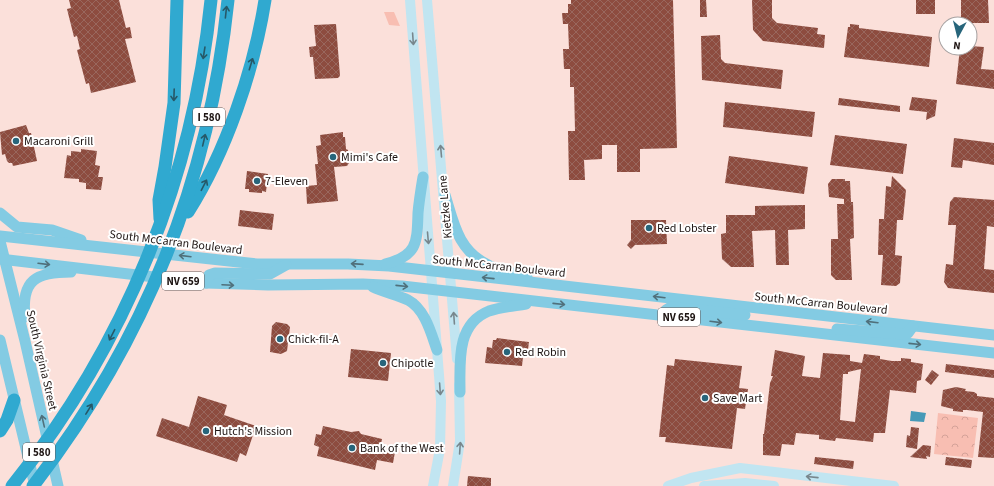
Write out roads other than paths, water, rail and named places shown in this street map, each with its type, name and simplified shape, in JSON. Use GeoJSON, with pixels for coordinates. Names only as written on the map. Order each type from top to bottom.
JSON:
{"type":"FeatureCollection","features":[{"type":"Feature","properties":{"kind":"highway"},"geometry":{"type":"LineString","coordinates":[[160,229],[159,200],[174,103],[177,0]]}},
{"type":"Feature","properties":{"kind":"highway","name":"I 580"},"geometry":{"type":"LineString","coordinates":[[12,486],[64,416],[100,358],[130,300],[160,229],[179,168],[192,118],[205,46],[211,0]]}},
{"type":"Feature","properties":{"kind":"highway","name":"I 580"},"geometry":{"type":"LineString","coordinates":[[34,486],[67,442],[112,370],[147,302],[176,230],[190,191],[211,108],[220,66],[228,0]]}},
{"type":"Feature","properties":{"kind":"highway"},"geometry":{"type":"LineString","coordinates":[[176,230],[198,196],[210,172],[230,123],[255,51],[265,0]]}},
{"type":"Feature","properties":{"kind":"highway"},"geometry":{"type":"LineString","coordinates":[[0,431],[7,420],[14,400]]}},
{"type":"Feature","properties":{"kind":"main road","name":"Kietzke Lane"},"geometry":{"type":"LineString","coordinates":[[410,0],[437,350],[441,439],[434,486]]}},
{"type":"Feature","properties":{"kind":"main road","name":"Kietzke Lane"},"geometry":{"type":"LineString","coordinates":[[428,0],[460,392],[459,454],[453,486]]}},
{"type":"Feature","properties":{"kind":"main road"},"geometry":{"type":"LineString","coordinates":[[378,265],[398,260],[405,256],[417,239],[418,213],[423,177]]}},
{"type":"Feature","properties":{"kind":"main road"},"geometry":{"type":"LineString","coordinates":[[444,195],[458,235],[469,252],[488,265],[568,287]]}},
{"type":"Feature","properties":{"kind":"main road"},"geometry":{"type":"LineString","coordinates":[[0,213],[7,221],[17,227],[52,230],[95,245]]}},
{"type":"Feature","properties":{"kind":"main road","name":"South McCarran Boulevard"},"geometry":{"type":"LineString","coordinates":[[0,236],[95,245],[236,262],[378,265],[994,335]]}},
{"type":"Feature","properties":{"kind":"main road","name":"South Virginia Street"},"geometry":{"type":"LineString","coordinates":[[0,241],[2,259],[31,367],[58,486]]}},
{"type":"Feature","properties":{"kind":"main road","name":"NV 659"},"geometry":{"type":"LineString","coordinates":[[2,259],[206,283],[268,285],[363,284],[433,290],[994,353]]}},
{"type":"Feature","properties":{"kind":"main road"},"geometry":{"type":"LineString","coordinates":[[206,283],[209,275],[215,273],[270,274],[286,264]]}},
{"type":"Feature","properties":{"kind":"main road"},"geometry":{"type":"LineString","coordinates":[[31,367],[24,302],[26,290],[30,284],[41,276],[52,274],[103,271]]}},
{"type":"Feature","properties":{"kind":"main road"},"geometry":{"type":"LineString","coordinates":[[363,284],[408,301],[418,308],[430,329],[437,350]]}},
{"type":"Feature","properties":{"kind":"main road"},"geometry":{"type":"LineString","coordinates":[[460,392],[460,357],[463,339],[470,324],[482,314],[490,311],[541,302]]}},
{"type":"Feature","properties":{"kind":"main road"},"geometry":{"type":"LineString","coordinates":[[665,316],[666,310],[671,307],[760,316],[794,313]]}},
{"type":"Feature","properties":{"kind":"main road"},"geometry":{"type":"LineString","coordinates":[[812,332],[821,329],[833,328],[904,334],[908,333],[913,326]]}},
{"type":"Feature","properties":{"kind":"main road"},"geometry":{"type":"LineString","coordinates":[[0,340],[34,486]]}},
{"type":"Feature","properties":{"kind":"main road"},"geometry":{"type":"LineString","coordinates":[[668,486],[691,478],[740,468],[894,486]]}},
{"type":"Feature","properties":{"kind":"main road"},"geometry":{"type":"LineString","coordinates":[[704,486],[745,483],[774,486]]}},
{"type":"Feature","properties":{"kind":"water"},"geometry":{"type":"Polygon","coordinates":[[[911,411],[926,413],[924,422],[910,421],[911,411]]]}},
{"type":"Feature","properties":{"kind":"place","name":"Macaroni Grill"},"geometry":{"type":"Point","coordinates":[16,141]}},
{"type":"Feature","properties":{"kind":"place","name":"Mimi's Cafe"},"geometry":{"type":"Point","coordinates":[333,157]}},
{"type":"Feature","properties":{"kind":"place","name":"7-Eleven"},"geometry":{"type":"Point","coordinates":[257,181]}},
{"type":"Feature","properties":{"kind":"place","name":"Red Lobster"},"geometry":{"type":"Point","coordinates":[649,228]}},
{"type":"Feature","properties":{"kind":"place","name":"Chick-fil-A"},"geometry":{"type":"Point","coordinates":[280,339]}},
{"type":"Feature","properties":{"kind":"place","name":"Red Robin"},"geometry":{"type":"Point","coordinates":[507,352]}},
{"type":"Feature","properties":{"kind":"place","name":"Chipotle"},"geometry":{"type":"Point","coordinates":[383,363]}},
{"type":"Feature","properties":{"kind":"place","name":"Save Mart"},"geometry":{"type":"Point","coordinates":[705,398]}},
{"type":"Feature","properties":{"kind":"place","name":"Hutch's Mission"},"geometry":{"type":"Point","coordinates":[206,431]}},
{"type":"Feature","properties":{"kind":"place","name":"Bank of the West"},"geometry":{"type":"Point","coordinates":[352,448]}}]}
